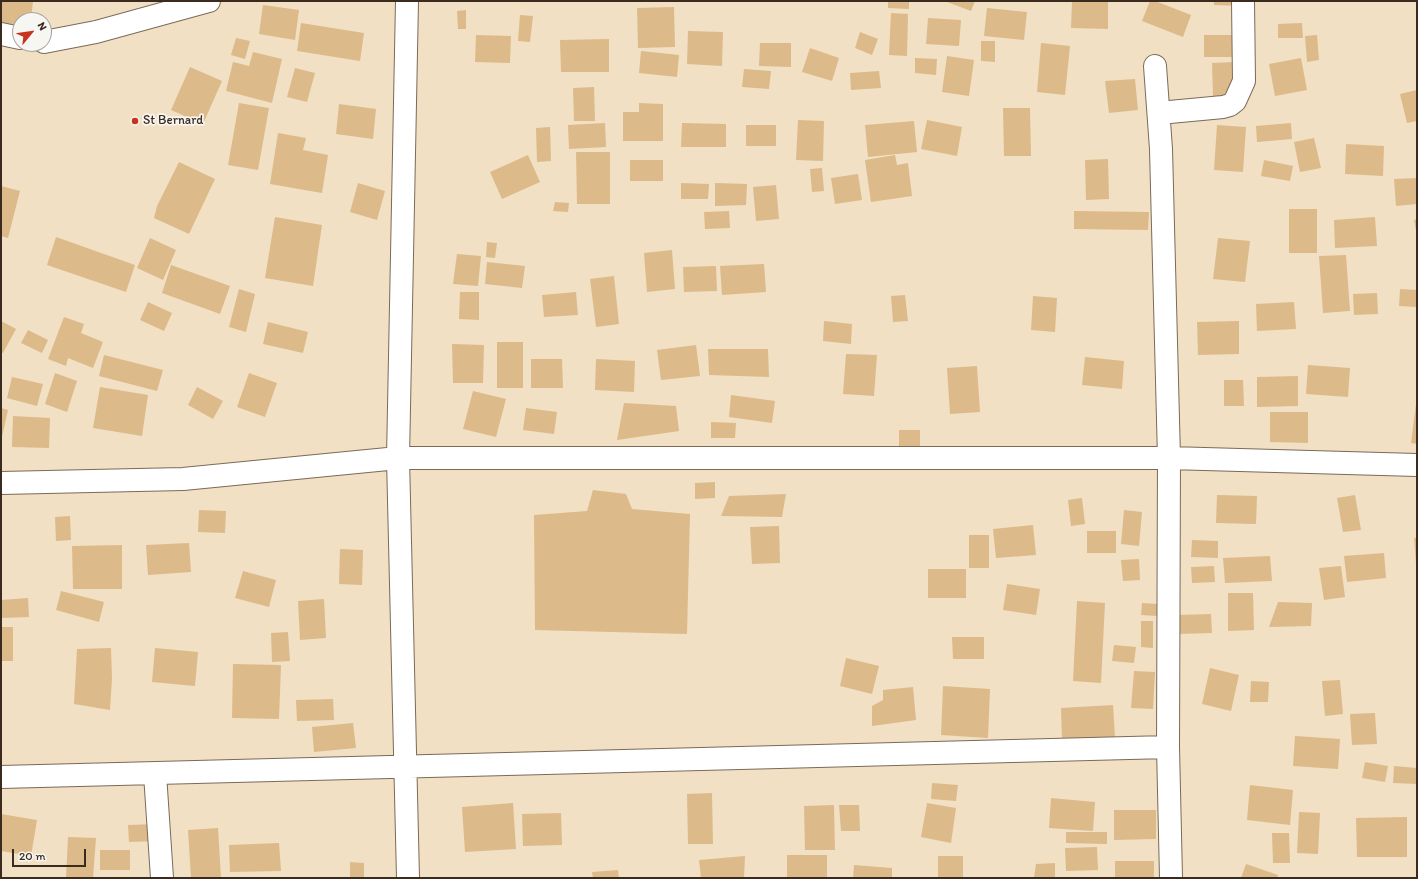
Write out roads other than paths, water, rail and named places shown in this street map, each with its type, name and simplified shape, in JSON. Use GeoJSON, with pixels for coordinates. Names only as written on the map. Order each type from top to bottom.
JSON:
{"type":"FeatureCollection","features":[{"type":"Feature","properties":{"kind":"street"},"geometry":{"type":"LineString","coordinates":[[52,40],[96,32],[209,1]]}},
{"type":"Feature","properties":{"kind":"street"},"geometry":{"type":"LineString","coordinates":[[408,1],[398,458],[408,878]]}},
{"type":"Feature","properties":{"kind":"street"},"geometry":{"type":"LineString","coordinates":[[1159,113],[1223,107],[1230,105],[1235,101],[1244,81],[1243,1]]}},
{"type":"Feature","properties":{"kind":"street"},"geometry":{"type":"LineString","coordinates":[[1,34],[12,36]]}},
{"type":"Feature","properties":{"kind":"street"},"geometry":{"type":"LineString","coordinates":[[1155,66],[1161,149],[1169,458],[1168,747],[1171,878]]}},
{"type":"Feature","properties":{"kind":"street"},"geometry":{"type":"LineString","coordinates":[[1,483],[183,479],[398,458],[1169,458],[1417,465]]}},
{"type":"Feature","properties":{"kind":"street"},"geometry":{"type":"LineString","coordinates":[[1,777],[1168,747]]}},
{"type":"Feature","properties":{"kind":"street"},"geometry":{"type":"LineString","coordinates":[[155,774],[162,878]]}},
{"type":"Feature","properties":{"kind":"place","name":"St Bernard"},"geometry":{"type":"Point","coordinates":[135,121]}}]}
